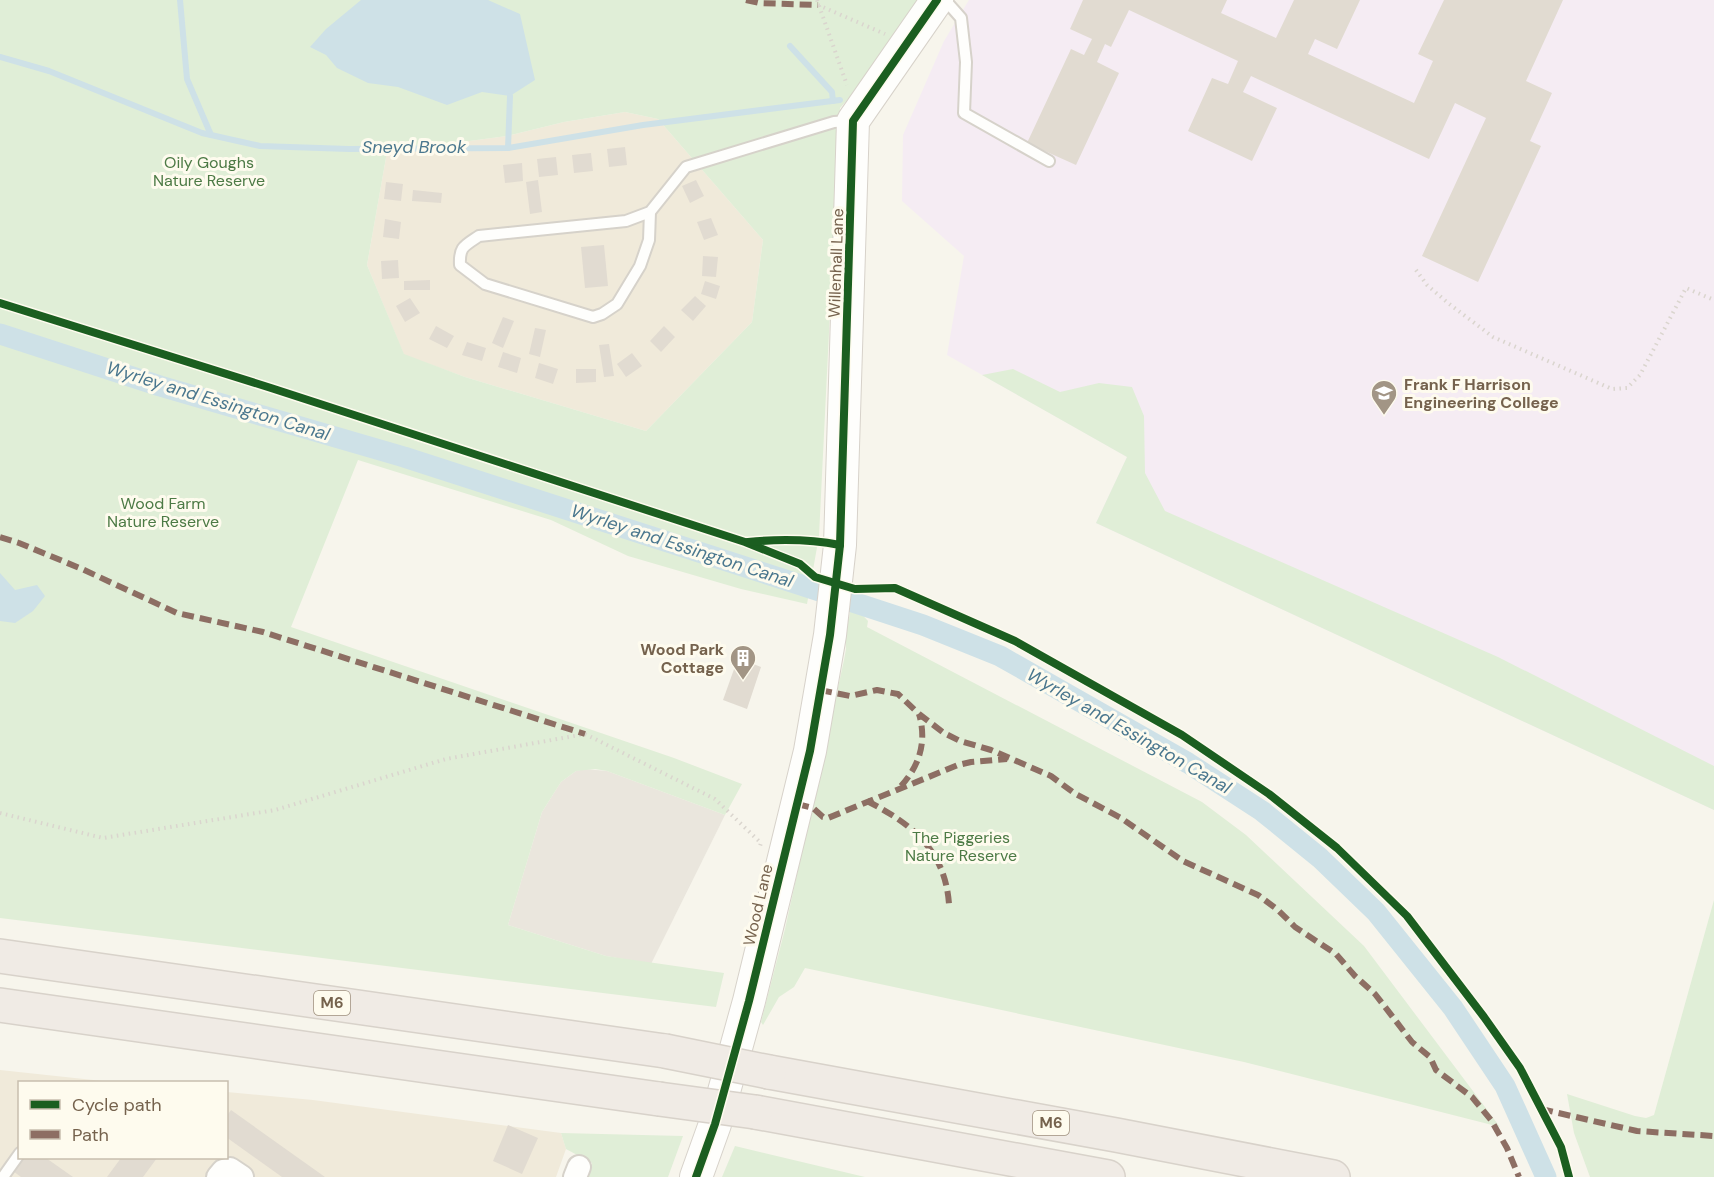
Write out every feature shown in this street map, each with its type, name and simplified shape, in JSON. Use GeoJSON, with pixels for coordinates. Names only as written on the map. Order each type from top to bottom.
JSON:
{"type":"FeatureCollection","features":[{"type":"Feature","properties":{"kind":"highway","name":"M6"},"geometry":{"type":"LineString","coordinates":[[0,956],[664,1051],[1333,1177]]}},
{"type":"Feature","properties":{"kind":"highway"},"geometry":{"type":"LineString","coordinates":[[0,1005],[755,1112],[1108,1177]]}},
{"type":"Feature","properties":{"kind":"street"},"geometry":{"type":"LineString","coordinates":[[855,118],[937,0]]}},
{"type":"Feature","properties":{"kind":"street","name":"Willenhall Lane"},"geometry":{"type":"LineString","coordinates":[[830,635],[842,497],[855,118]]}},
{"type":"Feature","properties":{"kind":"street","name":"Wood Lane"},"geometry":{"type":"LineString","coordinates":[[696,1177],[715,1124],[749,1001],[810,751],[830,635]]}},
{"type":"Feature","properties":{"kind":"street"},"geometry":{"type":"LineString","coordinates":[[218,1177],[223,1171],[230,1169],[242,1177]]}},
{"type":"Feature","properties":{"kind":"lane"},"geometry":{"type":"LineString","coordinates":[[945,0],[961,18],[966,62],[964,113],[1049,161]]}},
{"type":"Feature","properties":{"kind":"lane"},"geometry":{"type":"LineString","coordinates":[[650,212],[649,240],[640,266],[617,304],[602,314],[592,317],[485,284],[460,265],[463,246],[478,236],[626,221],[650,212],[686,167],[834,122],[855,118]]}},
{"type":"Feature","properties":{"kind":"lane"},"geometry":{"type":"LineString","coordinates":[[3,1177],[18,1156]]}},
{"type":"Feature","properties":{"kind":"path"},"geometry":{"type":"LineString","coordinates":[[817,0],[855,118]]}},
{"type":"Feature","properties":{"kind":"path"},"geometry":{"type":"LineString","coordinates":[[818,5],[908,44]]}},
{"type":"Feature","properties":{"kind":"path"},"geometry":{"type":"LineString","coordinates":[[1416,270],[1426,285],[1493,338],[1612,389],[1627,388],[1640,375],[1654,353],[1686,288],[1714,300]]}},
{"type":"Feature","properties":{"kind":"path"},"geometry":{"type":"LineString","coordinates":[[0,813],[104,838],[275,810],[446,759],[585,734],[715,799],[761,843],[758,854]]}},
{"type":"Feature","properties":{"kind":"shaded area"},"geometry":{"type":"Polygon","coordinates":[[[361,0],[488,0],[520,14],[535,80],[510,96],[482,92],[447,105],[398,87],[368,83],[337,68],[326,55],[310,47],[326,29],[361,0]]]}},
{"type":"Feature","properties":{"kind":"shaded area","name":"Frank F Harrison Engineering College"},"geometry":{"type":"Polygon","coordinates":[[[969,0],[1714,0],[1714,810],[1096,523],[1127,457],[947,355],[964,256],[902,201],[903,135],[944,41],[969,0]]]}},
{"type":"Feature","properties":{"kind":"shaded area"},"geometry":{"type":"Polygon","coordinates":[[[625,112],[658,119],[763,240],[752,322],[646,431],[465,377],[404,355],[367,265],[387,152],[507,136],[564,122],[625,112]]]}},
{"type":"Feature","properties":{"kind":"shaded area"},"geometry":{"type":"Polygon","coordinates":[[[0,573],[15,590],[37,585],[45,596],[33,611],[15,623],[0,621],[0,573]]]}},
{"type":"Feature","properties":{"kind":"shaded area"},"geometry":{"type":"Polygon","coordinates":[[[585,769],[607,771],[725,815],[651,964],[606,956],[508,925],[542,812],[561,782],[576,771],[585,769]]]}},
{"type":"Feature","properties":{"kind":"shaded area"},"geometry":{"type":"Polygon","coordinates":[[[0,1070],[103,1081],[18,1081],[18,1159],[228,1159],[228,1092],[313,1100],[561,1133],[566,1149],[556,1177],[0,1177],[0,1070]]]}},
{"type":"Feature","properties":{"kind":"green space"},"geometry":{"type":"Polygon","coordinates":[[[0,0],[917,0],[865,80],[840,108],[819,536],[807,604],[741,589],[628,556],[551,520],[358,460],[291,627],[674,758],[742,784],[725,815],[607,771],[595,769],[576,771],[561,782],[542,812],[508,925],[606,956],[724,973],[716,1007],[0,918],[0,0]],[[625,112],[564,122],[507,136],[387,152],[367,265],[404,354],[465,377],[646,431],[752,322],[763,240],[658,119],[625,112]]]}},
{"type":"Feature","properties":{"kind":"green space"},"geometry":{"type":"Polygon","coordinates":[[[1013,369],[1060,392],[1099,383],[1132,387],[1144,416],[1145,473],[1165,511],[1498,657],[1714,766],[1714,810],[1096,523],[1127,457],[982,375],[1013,369]]]}},
{"type":"Feature","properties":{"kind":"green space","name":"The Piggeries Nature Reserve"},"geometry":{"type":"Polygon","coordinates":[[[851,605],[868,621],[867,627],[1202,802],[1246,835],[1364,946],[1500,1127],[1244,1062],[805,968],[794,987],[779,997],[763,1025],[761,1022],[785,929],[844,660],[846,649],[844,619],[849,619],[851,605]]]}},
{"type":"Feature","properties":{"kind":"green space"},"geometry":{"type":"Polygon","coordinates":[[[1714,900],[1714,1177],[1590,1177],[1574,1133],[1567,1094],[1635,1116],[1646,1118],[1654,1115],[1714,900]]]}},
{"type":"Feature","properties":{"kind":"green space"},"geometry":{"type":"Polygon","coordinates":[[[561,1133],[683,1136],[668,1177],[588,1177],[592,1163],[566,1149],[561,1133]]]}},
{"type":"Feature","properties":{"kind":"green space"},"geometry":{"type":"Polygon","coordinates":[[[735,1146],[865,1177],[722,1177],[735,1146]]]}},
{"type":"Feature","properties":{"kind":"building"},"geometry":{"type":"Polygon","coordinates":[[[1083,0],[1227,0],[1221,13],[1276,38],[1294,0],[1360,0],[1337,49],[1315,39],[1308,54],[1414,103],[1433,61],[1418,54],[1444,0],[1563,0],[1526,81],[1552,93],[1530,141],[1541,146],[1478,282],[1422,256],[1486,118],[1455,103],[1429,159],[1251,76],[1243,92],[1277,108],[1252,161],[1188,131],[1212,78],[1228,84],[1238,61],[1129,10],[1111,47],[1105,44],[1097,62],[1119,73],[1076,165],[1027,143],[1071,49],[1084,55],[1092,39],[1070,29],[1083,0]]]}},
{"type":"Feature","properties":{"kind":"building"},"geometry":{"type":"Polygon","coordinates":[[[625,147],[627,165],[609,167],[607,149],[625,147]]]}},
{"type":"Feature","properties":{"kind":"building"},"geometry":{"type":"Polygon","coordinates":[[[591,153],[593,171],[574,173],[572,155],[591,153]]]}},
{"type":"Feature","properties":{"kind":"building"},"geometry":{"type":"Polygon","coordinates":[[[556,157],[558,175],[539,177],[537,159],[556,157]]]}},
{"type":"Feature","properties":{"kind":"building"},"geometry":{"type":"Polygon","coordinates":[[[522,163],[523,181],[505,183],[503,165],[522,163]]]}},
{"type":"Feature","properties":{"kind":"building"},"geometry":{"type":"Polygon","coordinates":[[[538,180],[542,212],[530,214],[526,182],[538,180]]]}},
{"type":"Feature","properties":{"kind":"building"},"geometry":{"type":"Polygon","coordinates":[[[696,180],[704,196],[690,203],[682,186],[696,180]]]}},
{"type":"Feature","properties":{"kind":"building"},"geometry":{"type":"Polygon","coordinates":[[[386,182],[403,184],[401,201],[384,199],[386,182]]]}},
{"type":"Feature","properties":{"kind":"building"},"geometry":{"type":"Polygon","coordinates":[[[413,190],[442,193],[441,203],[412,201],[413,190]]]}},
{"type":"Feature","properties":{"kind":"building"},"geometry":{"type":"Polygon","coordinates":[[[711,218],[718,235],[704,240],[697,222],[711,218]]]}},
{"type":"Feature","properties":{"kind":"building"},"geometry":{"type":"Polygon","coordinates":[[[385,219],[401,222],[399,239],[383,237],[385,219]]]}},
{"type":"Feature","properties":{"kind":"building"},"geometry":{"type":"Polygon","coordinates":[[[604,245],[608,286],[585,288],[581,247],[604,245]]]}},
{"type":"Feature","properties":{"kind":"building"},"geometry":{"type":"Polygon","coordinates":[[[703,256],[718,257],[716,277],[702,276],[703,256]]]}},
{"type":"Feature","properties":{"kind":"building"},"geometry":{"type":"Polygon","coordinates":[[[398,260],[399,278],[382,279],[381,261],[398,260]]]}},
{"type":"Feature","properties":{"kind":"building"},"geometry":{"type":"Polygon","coordinates":[[[430,280],[430,290],[404,290],[404,281],[430,280]]]}},
{"type":"Feature","properties":{"kind":"building"},"geometry":{"type":"Polygon","coordinates":[[[705,281],[720,286],[716,299],[701,294],[705,281]]]}},
{"type":"Feature","properties":{"kind":"building"},"geometry":{"type":"Polygon","coordinates":[[[695,296],[706,306],[693,321],[681,310],[695,296]]]}},
{"type":"Feature","properties":{"kind":"building"},"geometry":{"type":"Polygon","coordinates":[[[410,298],[420,313],[405,322],[396,306],[410,298]]]}},
{"type":"Feature","properties":{"kind":"building"},"geometry":{"type":"Polygon","coordinates":[[[503,317],[514,321],[503,348],[492,343],[503,317]]]}},
{"type":"Feature","properties":{"kind":"building"},"geometry":{"type":"Polygon","coordinates":[[[436,326],[454,336],[447,348],[429,339],[436,326]]]}},
{"type":"Feature","properties":{"kind":"building"},"geometry":{"type":"Polygon","coordinates":[[[664,326],[675,337],[661,352],[650,341],[664,326]]]}},
{"type":"Feature","properties":{"kind":"building"},"geometry":{"type":"Polygon","coordinates":[[[535,328],[546,330],[540,357],[529,354],[535,328]]]}},
{"type":"Feature","properties":{"kind":"building"},"geometry":{"type":"Polygon","coordinates":[[[467,342],[486,348],[482,361],[462,355],[467,342]]]}},
{"type":"Feature","properties":{"kind":"building"},"geometry":{"type":"Polygon","coordinates":[[[609,344],[614,376],[604,377],[599,345],[609,344]]]}},
{"type":"Feature","properties":{"kind":"building"},"geometry":{"type":"Polygon","coordinates":[[[503,352],[521,358],[517,373],[498,367],[503,352]]]}},
{"type":"Feature","properties":{"kind":"building"},"geometry":{"type":"Polygon","coordinates":[[[632,353],[642,366],[626,377],[617,364],[632,353]]]}},
{"type":"Feature","properties":{"kind":"building"},"geometry":{"type":"Polygon","coordinates":[[[539,363],[558,369],[553,384],[535,378],[539,363]]]}},
{"type":"Feature","properties":{"kind":"building"},"geometry":{"type":"Polygon","coordinates":[[[576,369],[596,369],[596,382],[576,383],[576,369]]]}},
{"type":"Feature","properties":{"kind":"building","name":"Wood Park Cottage"},"geometry":{"type":"Polygon","coordinates":[[[738,658],[761,667],[747,709],[723,700],[738,658]]]}},
{"type":"Feature","properties":{"kind":"building"},"geometry":{"type":"Polygon","coordinates":[[[231,1110],[325,1177],[282,1177],[228,1138],[228,1114],[231,1110]]]}},
{"type":"Feature","properties":{"kind":"building"},"geometry":{"type":"Polygon","coordinates":[[[508,1125],[538,1138],[522,1174],[493,1161],[508,1125]]]}},
{"type":"Feature","properties":{"kind":"building"},"geometry":{"type":"Polygon","coordinates":[[[22,1159],[47,1159],[73,1177],[21,1177],[13,1171],[22,1159]]]}},
{"type":"Feature","properties":{"kind":"building"},"geometry":{"type":"Polygon","coordinates":[[[120,1159],[156,1159],[143,1177],[107,1177],[120,1159]]]}},
{"type":"Feature","properties":{"kind":"waterway"},"geometry":{"type":"LineString","coordinates":[[180,0],[187,79],[211,135]]}},
{"type":"Feature","properties":{"kind":"waterway"},"geometry":{"type":"LineString","coordinates":[[790,46],[832,92],[833,101]]}},
{"type":"Feature","properties":{"kind":"waterway","name":"Sneyd Brook"},"geometry":{"type":"LineString","coordinates":[[0,57],[49,71],[202,133],[260,146],[349,149],[508,148],[643,125],[840,100]]}},
{"type":"Feature","properties":{"kind":"waterway"},"geometry":{"type":"LineString","coordinates":[[508,148],[510,96]]}},
{"type":"Feature","properties":{"kind":"waterway","name":"Wyrley and Essington Canal"},"geometry":{"type":"LineString","coordinates":[[0,334],[160,386],[404,457],[923,625],[1000,656],[1188,763],[1262,811],[1320,858],[1376,912],[1453,1008],[1505,1086],[1546,1177]]}},
{"type":"Feature","properties":{"kind":"marked path"},"geometry":{"type":"LineString","coordinates":[[746,0],[759,3],[818,5]]}},
{"type":"Feature","properties":{"kind":"marked path"},"geometry":{"type":"LineString","coordinates":[[0,537],[82,569],[177,613],[263,632],[585,734]]}},
{"type":"Feature","properties":{"kind":"marked path"},"geometry":{"type":"LineString","coordinates":[[820,690],[850,696],[877,690],[898,694],[944,733],[1051,776],[1074,793],[1121,818],[1183,861],[1258,895],[1295,927],[1336,954],[1375,994],[1412,1042],[1430,1057],[1436,1070],[1472,1097],[1491,1120],[1507,1148],[1519,1177]]}},
{"type":"Feature","properties":{"kind":"marked path"},"geometry":{"type":"LineString","coordinates":[[901,786],[913,770],[920,752],[922,734],[919,714]]}},
{"type":"Feature","properties":{"kind":"marked path"},"geometry":{"type":"LineString","coordinates":[[797,804],[813,808],[823,817],[828,818],[958,765],[1007,759]]}},
{"type":"Feature","properties":{"kind":"marked path"},"geometry":{"type":"LineString","coordinates":[[867,801],[898,819],[923,841],[941,868],[949,904]]}},
{"type":"Feature","properties":{"kind":"marked path"},"geometry":{"type":"LineString","coordinates":[[1541,1109],[1637,1131],[1714,1136]]}},
{"type":"Feature","properties":{"kind":"cycle path"},"geometry":{"type":"LineString","coordinates":[[696,1177],[715,1124],[749,1001],[810,751],[830,635],[840,545],[853,121],[937,0]]}},
{"type":"Feature","properties":{"kind":"cycle path"},"geometry":{"type":"LineString","coordinates":[[0,303],[271,388],[745,542],[800,564],[815,577],[855,589],[895,588],[1015,641],[1182,735],[1269,794],[1337,848],[1407,916],[1520,1068],[1561,1147],[1569,1177]]}},
{"type":"Feature","properties":{"kind":"cycle path"},"geometry":{"type":"LineString","coordinates":[[748,542],[794,540],[840,545]]}},
{"type":"Feature","properties":{"kind":"place","name":"Frank F Harrison Engineering College"},"geometry":{"type":"Point","coordinates":[1384,416]}},
{"type":"Feature","properties":{"kind":"place","name":"Wood Park Cottage"},"geometry":{"type":"Point","coordinates":[743,681]}},
{"type":"Feature","properties":{"kind":"park label","name":"Oily Goughs Nature Reserve"},"geometry":{"type":"Point","coordinates":[209,171]}},
{"type":"Feature","properties":{"kind":"park label","name":"Wood Farm Nature Reserve"},"geometry":{"type":"Point","coordinates":[163,512]}}]}
